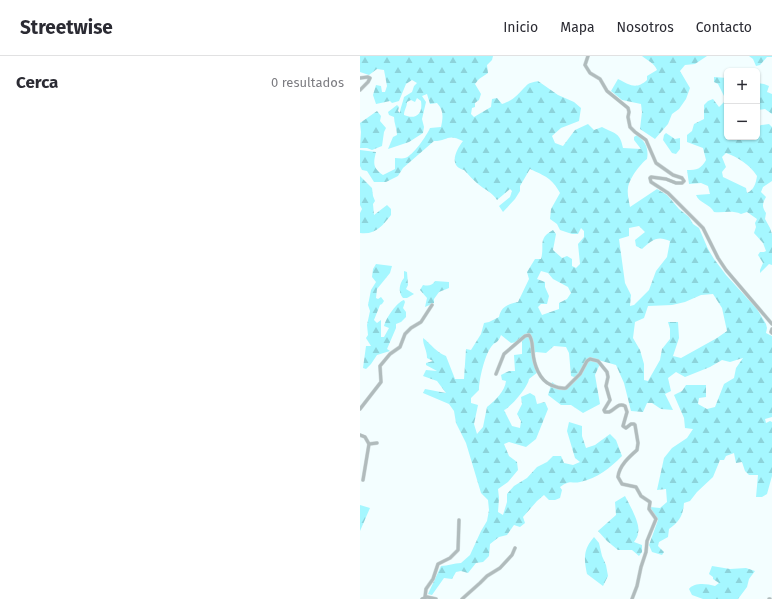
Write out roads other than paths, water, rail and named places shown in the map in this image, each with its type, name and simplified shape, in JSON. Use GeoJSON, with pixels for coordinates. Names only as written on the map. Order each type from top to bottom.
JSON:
{"type":"FeatureCollection","features":[{"type":"Feature","properties":{"kind":"street"},"geometry":{"type":"LineString","coordinates":[[588,56],[585,64],[588,70],[600,79],[609,94],[628,108],[630,126],[635,132],[646,140],[656,163],[676,176],[682,178],[684,181],[679,183],[651,177],[651,182],[668,193],[703,228],[718,258],[726,270],[772,324]]}},
{"type":"Feature","properties":{"kind":"street"},"geometry":{"type":"LineString","coordinates":[[360,78],[370,78],[360,90]]}},
{"type":"Feature","properties":{"kind":"street"},"geometry":{"type":"LineString","coordinates":[[360,409],[380,382],[380,366],[390,354],[400,347],[405,334],[421,322],[432,305]]}},
{"type":"Feature","properties":{"kind":"street"},"geometry":{"type":"LineString","coordinates":[[772,329],[772,333]]}},
{"type":"Feature","properties":{"kind":"street"},"geometry":{"type":"LineString","coordinates":[[496,374],[504,354],[525,336],[529,335],[532,340],[534,362],[540,374],[547,383],[560,388],[566,388],[580,374],[589,360],[594,359],[598,361],[607,372],[608,377],[606,386],[610,400],[604,410],[605,412],[609,412],[618,406],[625,406],[627,412],[623,426],[626,428],[631,424],[634,424],[638,443],[637,450],[620,469],[618,477],[624,485],[636,487],[641,496],[650,502],[649,509],[656,519],[646,541],[646,552],[632,599]]}},
{"type":"Feature","properties":{"kind":"street"},"geometry":{"type":"LineString","coordinates":[[360,435],[365,437],[369,444],[363,480]]}},
{"type":"Feature","properties":{"kind":"street"},"geometry":{"type":"LineString","coordinates":[[369,444],[377,443]]}},
{"type":"Feature","properties":{"kind":"street"},"geometry":{"type":"LineString","coordinates":[[436,599],[423,598],[426,589],[433,579],[438,564],[450,558],[458,550],[459,520]]}},
{"type":"Feature","properties":{"kind":"street"},"geometry":{"type":"LineString","coordinates":[[462,599],[487,576],[500,568],[512,555],[515,548]]}}]}
